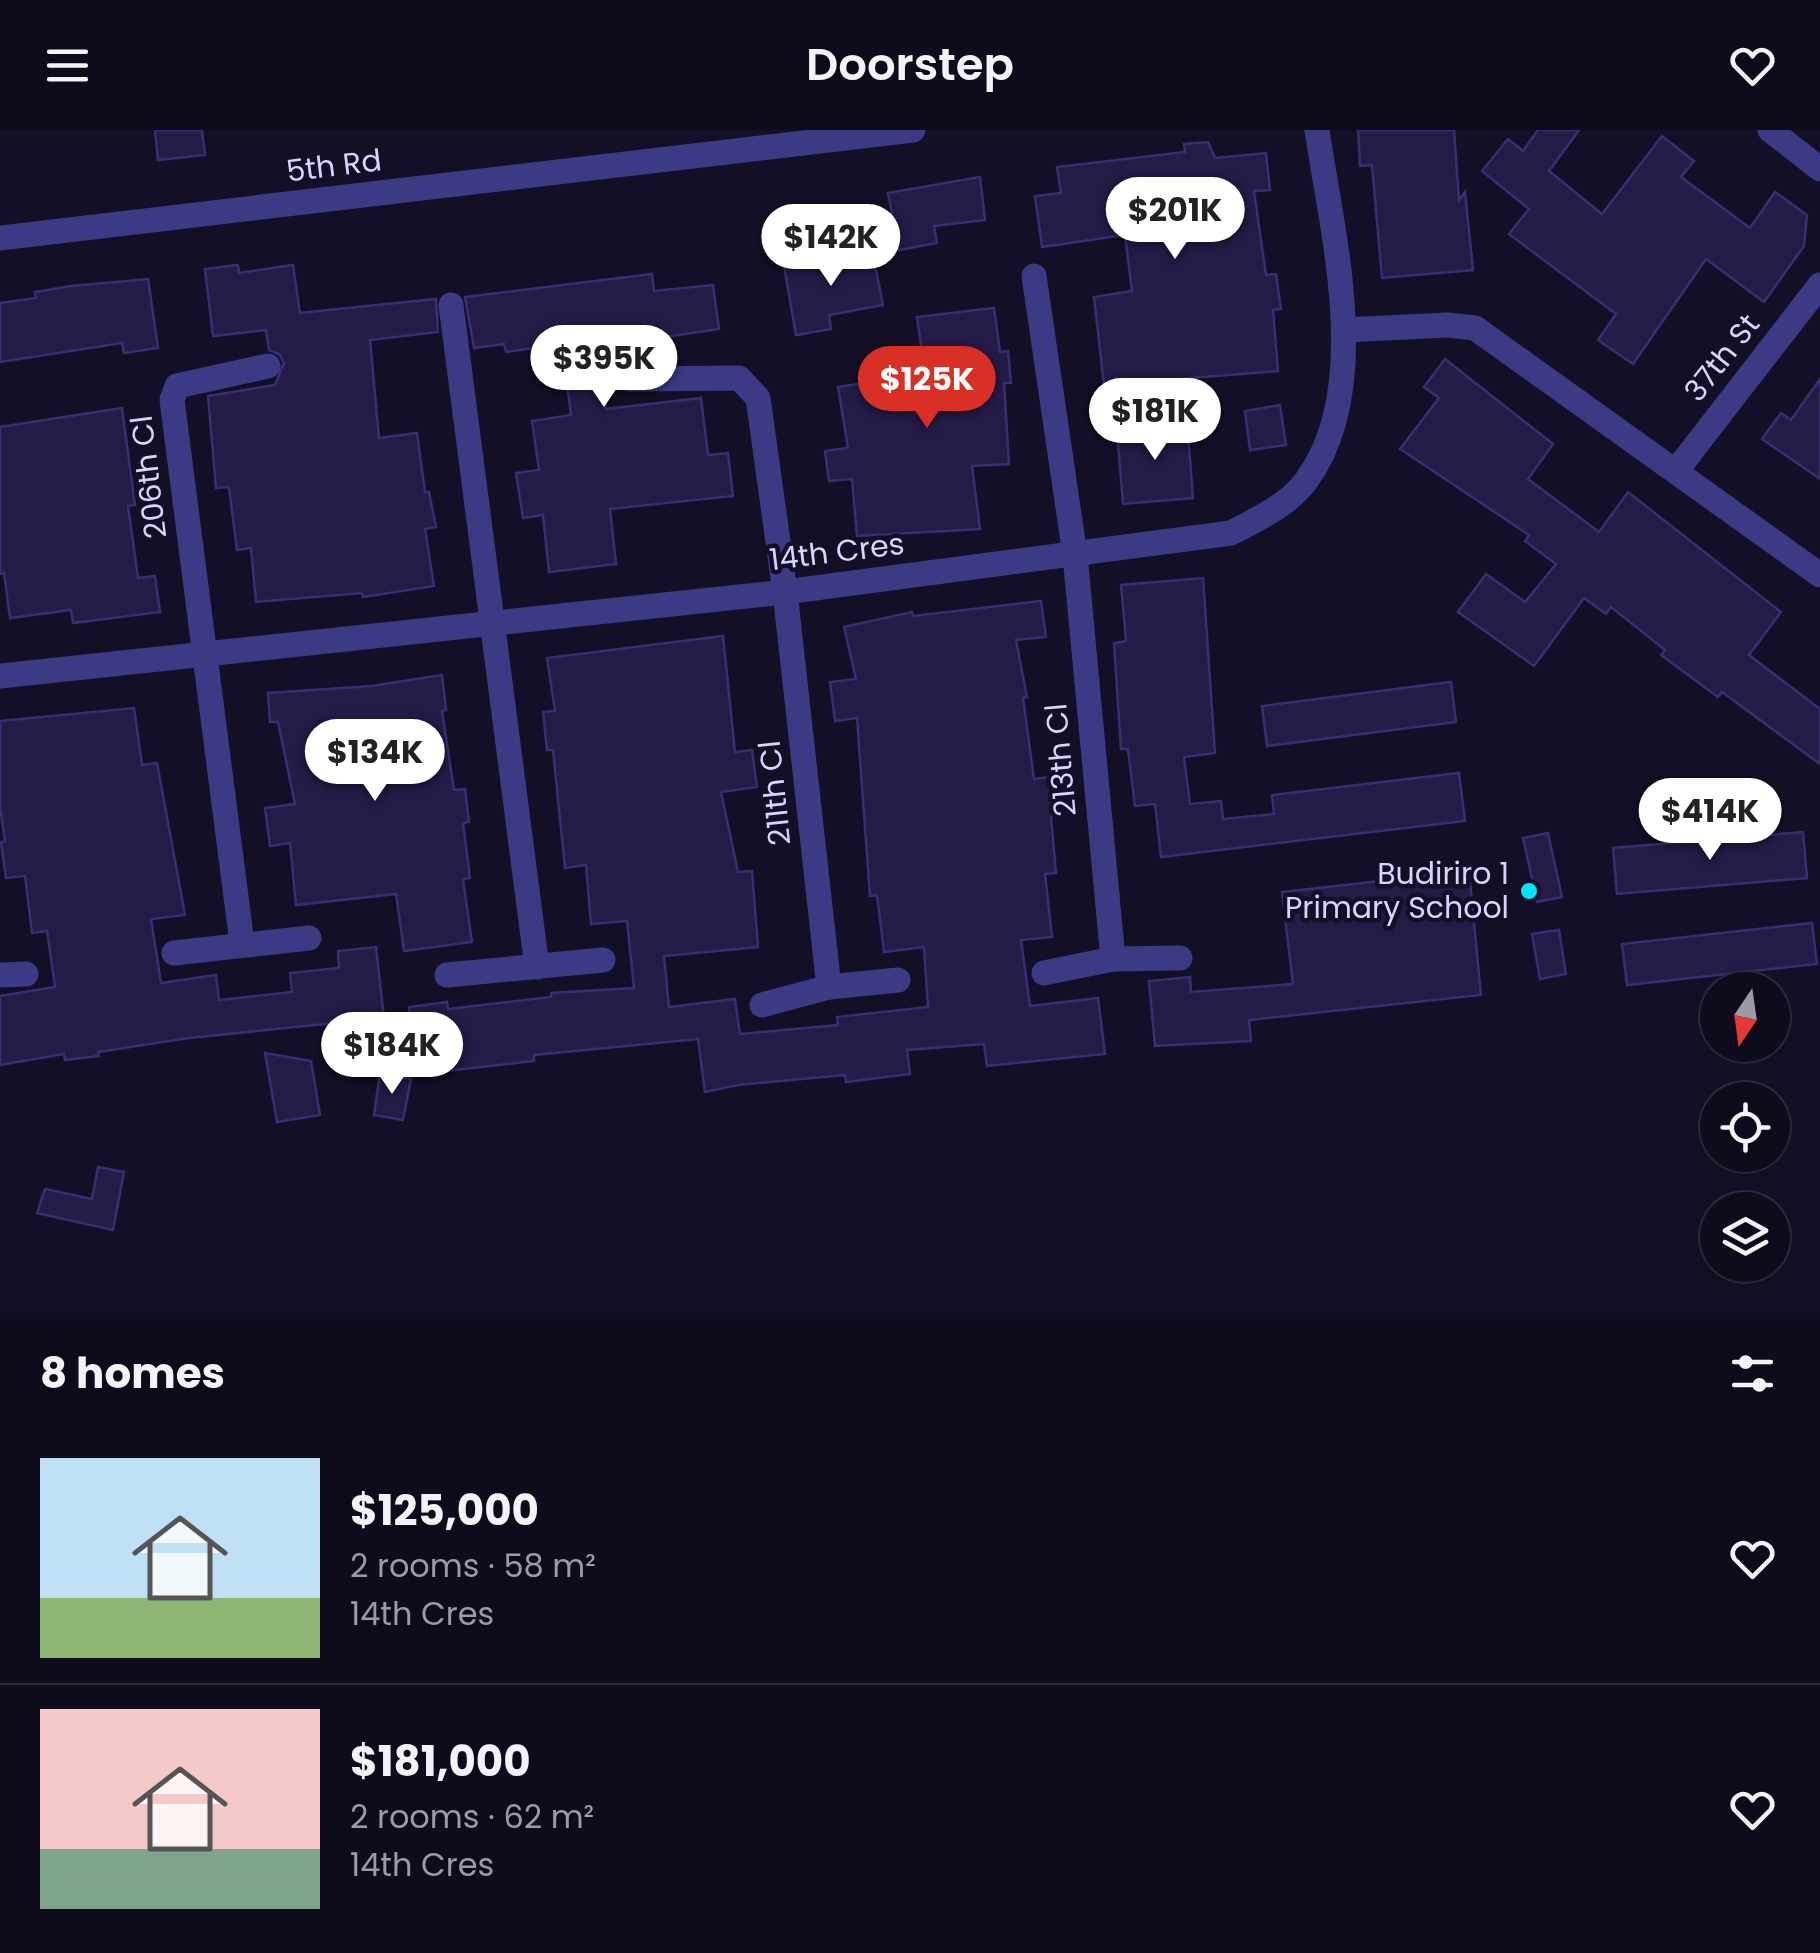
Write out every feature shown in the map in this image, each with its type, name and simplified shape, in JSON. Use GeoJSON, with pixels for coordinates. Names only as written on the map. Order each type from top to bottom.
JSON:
{"type":"FeatureCollection","features":[{"type":"Feature","properties":{"kind":"street","name":"5th Rd"},"geometry":{"type":"LineString","coordinates":[[0,238],[913,130]]}},
{"type":"Feature","properties":{"kind":"street","name":"14th Cres"},"geometry":{"type":"LineString","coordinates":[[0,676],[785,592],[1232,532],[1280,507],[1307,479],[1342,397],[1345,330],[1317,130]]}},
{"type":"Feature","properties":{"kind":"street"},"geometry":{"type":"LineString","coordinates":[[1770,130],[1820,169]]}},
{"type":"Feature","properties":{"kind":"street","name":"213th Cl"},"geometry":{"type":"LineString","coordinates":[[1034,276],[1075,555],[1113,959]]}},
{"type":"Feature","properties":{"kind":"street","name":"37th St"},"geometry":{"type":"LineString","coordinates":[[1676,471],[1820,285]]}},
{"type":"Feature","properties":{"kind":"street"},"geometry":{"type":"LineString","coordinates":[[451,304],[537,967]]}},
{"type":"Feature","properties":{"kind":"street"},"geometry":{"type":"LineString","coordinates":[[1345,330],[1446,325],[1476,328],[1820,575]]}},
{"type":"Feature","properties":{"kind":"street","name":"206th Cl"},"geometry":{"type":"LineString","coordinates":[[204,654],[172,400],[177,386],[268,366]]}},
{"type":"Feature","properties":{"kind":"street","name":"211th Cl"},"geometry":{"type":"LineString","coordinates":[[630,379],[738,378],[758,398],[785,592],[829,987]]}},
{"type":"Feature","properties":{"kind":"street"},"geometry":{"type":"LineString","coordinates":[[204,654],[242,943]]}},
{"type":"Feature","properties":{"kind":"street"},"geometry":{"type":"LineString","coordinates":[[174,953],[310,938]]}},
{"type":"Feature","properties":{"kind":"street"},"geometry":{"type":"LineString","coordinates":[[1044,973],[1113,959],[1180,958]]}},
{"type":"Feature","properties":{"kind":"street"},"geometry":{"type":"LineString","coordinates":[[446,975],[603,960]]}},
{"type":"Feature","properties":{"kind":"street"},"geometry":{"type":"LineString","coordinates":[[0,976],[26,974]]}},
{"type":"Feature","properties":{"kind":"street"},"geometry":{"type":"LineString","coordinates":[[762,1006],[829,987],[898,980]]}},
{"type":"Feature","properties":{"kind":"building"},"geometry":{"type":"Polygon","coordinates":[[[155,130],[202,130],[205,155],[158,160],[155,130]]]}},
{"type":"Feature","properties":{"kind":"building"},"geometry":{"type":"Polygon","coordinates":[[[1358,130],[1454,130],[1459,200],[1465,192],[1473,270],[1382,278],[1372,165],[1360,166],[1358,130]]]}},
{"type":"Feature","properties":{"kind":"building"},"geometry":{"type":"Polygon","coordinates":[[[1538,130],[1579,130],[1549,171],[1602,214],[1662,136],[1694,161],[1681,177],[1750,228],[1775,192],[1807,215],[1804,246],[1764,302],[1706,259],[1633,364],[1598,340],[1616,314],[1509,234],[1529,209],[1482,171],[1508,139],[1523,151],[1538,130]]]}},
{"type":"Feature","properties":{"kind":"building"},"geometry":{"type":"Polygon","coordinates":[[[1208,142],[1215,158],[1266,153],[1270,190],[1254,191],[1266,275],[1276,274],[1281,309],[1273,310],[1278,371],[1104,385],[1094,297],[1132,291],[1125,235],[1042,247],[1035,196],[1061,193],[1057,167],[1185,152],[1184,144],[1208,142]]]}},
{"type":"Feature","properties":{"kind":"building"},"geometry":{"type":"Polygon","coordinates":[[[980,177],[985,220],[934,226],[937,243],[899,250],[888,193],[980,177]]]}},
{"type":"Feature","properties":{"kind":"building"},"geometry":{"type":"Polygon","coordinates":[[[872,250],[883,305],[829,315],[831,329],[796,335],[784,266],[872,250]]]}},
{"type":"Feature","properties":{"kind":"building"},"geometry":{"type":"Polygon","coordinates":[[[238,265],[239,273],[293,265],[300,313],[436,299],[438,332],[370,340],[379,438],[417,433],[425,492],[429,492],[436,527],[425,529],[434,586],[363,597],[362,593],[256,602],[251,548],[237,550],[229,487],[216,488],[208,396],[275,385],[284,363],[279,354],[269,350],[266,330],[213,336],[205,269],[238,265]]]}},
{"type":"Feature","properties":{"kind":"building"},"geometry":{"type":"Polygon","coordinates":[[[652,274],[654,291],[713,285],[719,329],[598,347],[606,409],[701,398],[708,455],[728,453],[733,496],[610,509],[616,564],[549,572],[543,515],[523,518],[516,473],[539,470],[532,421],[571,415],[562,344],[506,352],[504,344],[474,348],[465,297],[652,274]]]}},
{"type":"Feature","properties":{"kind":"building"},"geometry":{"type":"Polygon","coordinates":[[[148,279],[158,348],[124,353],[122,343],[0,362],[0,303],[36,298],[35,292],[71,286],[148,279]]]}},
{"type":"Feature","properties":{"kind":"building"},"geometry":{"type":"Polygon","coordinates":[[[994,308],[1000,352],[1008,351],[1011,383],[1004,383],[1009,464],[972,466],[980,529],[857,536],[852,479],[829,481],[825,451],[848,448],[838,387],[925,374],[917,317],[994,308]]]}},
{"type":"Feature","properties":{"kind":"building"},"geometry":{"type":"Polygon","coordinates":[[[1445,359],[1553,444],[1528,479],[1599,532],[1628,492],[1781,612],[1749,655],[1820,709],[1820,764],[1722,692],[1718,697],[1661,655],[1665,650],[1611,607],[1606,614],[1584,598],[1534,666],[1458,612],[1486,574],[1525,602],[1556,564],[1525,541],[1529,535],[1400,449],[1439,398],[1424,387],[1445,359]]]}},
{"type":"Feature","properties":{"kind":"building"},"geometry":{"type":"Polygon","coordinates":[[[1820,379],[1820,479],[1762,439],[1781,413],[1791,420],[1820,379]]]}},
{"type":"Feature","properties":{"kind":"building"},"geometry":{"type":"Polygon","coordinates":[[[1280,405],[1286,445],[1250,450],[1245,411],[1280,405]]]}},
{"type":"Feature","properties":{"kind":"building"},"geometry":{"type":"Polygon","coordinates":[[[122,408],[135,505],[128,506],[138,578],[155,576],[160,612],[73,623],[71,610],[10,618],[4,573],[0,574],[0,427],[122,408]]]}},
{"type":"Feature","properties":{"kind":"building"},"geometry":{"type":"Polygon","coordinates":[[[1187,420],[1193,498],[1123,504],[1117,431],[1187,420]]]}},
{"type":"Feature","properties":{"kind":"building"},"geometry":{"type":"Polygon","coordinates":[[[1203,578],[1215,753],[1184,757],[1190,804],[1221,801],[1223,819],[1274,814],[1272,795],[1459,773],[1465,821],[1161,857],[1155,804],[1135,806],[1128,749],[1121,749],[1114,643],[1126,641],[1121,585],[1203,578]]]}},
{"type":"Feature","properties":{"kind":"building"},"geometry":{"type":"Polygon","coordinates":[[[1041,601],[1046,637],[1016,640],[1027,697],[1023,698],[1034,779],[1052,777],[1057,816],[1051,817],[1056,873],[1045,874],[1052,937],[1021,940],[1030,1006],[1098,998],[1105,1054],[987,1066],[984,1044],[907,1050],[910,1074],[846,1082],[845,1075],[705,1092],[698,1039],[534,1055],[534,1061],[419,1074],[409,1007],[447,1002],[448,1009],[551,997],[551,993],[634,988],[627,921],[591,924],[586,865],[565,868],[553,750],[547,750],[543,712],[555,711],[547,658],[723,636],[735,752],[752,750],[757,787],[721,792],[738,872],[752,871],[758,947],[664,956],[669,1007],[735,999],[740,1034],[838,1025],[837,1017],[928,1007],[924,947],[884,952],[877,895],[870,896],[857,718],[835,721],[830,682],[856,679],[844,627],[912,612],[913,616],[1041,601]]]}},
{"type":"Feature","properties":{"kind":"building"},"geometry":{"type":"Polygon","coordinates":[[[442,675],[446,710],[442,711],[454,790],[465,789],[469,822],[463,823],[470,878],[463,879],[472,942],[404,951],[396,894],[296,905],[290,843],[270,846],[265,808],[295,804],[278,722],[270,722],[268,693],[372,686],[442,675]]]}},
{"type":"Feature","properties":{"kind":"building"},"geometry":{"type":"Polygon","coordinates":[[[1451,682],[1456,722],[1267,746],[1262,706],[1451,682]]]}},
{"type":"Feature","properties":{"kind":"building"},"geometry":{"type":"Polygon","coordinates":[[[134,708],[142,765],[157,763],[185,915],[151,919],[161,983],[216,975],[219,1000],[292,992],[290,973],[339,968],[338,951],[376,947],[384,1018],[189,1038],[98,1052],[99,1056],[65,1060],[64,1054],[0,1065],[0,996],[55,987],[47,931],[32,933],[25,876],[6,878],[1,842],[5,841],[0,807],[0,721],[134,708]]]}},
{"type":"Feature","properties":{"kind":"building"},"geometry":{"type":"Polygon","coordinates":[[[1803,832],[1807,878],[1617,894],[1613,848],[1803,832]]]}},
{"type":"Feature","properties":{"kind":"building"},"geometry":{"type":"Polygon","coordinates":[[[1548,833],[1562,897],[1537,902],[1523,838],[1548,833]]]}},
{"type":"Feature","properties":{"kind":"building"},"geometry":{"type":"Polygon","coordinates":[[[1469,871],[1481,995],[1249,1020],[1251,1041],[1155,1046],[1149,981],[1190,977],[1191,992],[1293,984],[1282,892],[1469,871]]]}},
{"type":"Feature","properties":{"kind":"building"},"geometry":{"type":"Polygon","coordinates":[[[1812,923],[1817,964],[1745,972],[1700,972],[1700,977],[1627,985],[1622,944],[1812,923]]]}},
{"type":"Feature","properties":{"kind":"building"},"geometry":{"type":"Polygon","coordinates":[[[1559,930],[1566,974],[1540,979],[1532,934],[1559,930]]]}},
{"type":"Feature","properties":{"kind":"building"},"geometry":{"type":"Polygon","coordinates":[[[265,1053],[311,1061],[320,1115],[277,1122],[265,1053]]]}},
{"type":"Feature","properties":{"kind":"building"},"geometry":{"type":"Polygon","coordinates":[[[380,1073],[411,1079],[403,1120],[374,1115],[380,1073]]]}},
{"type":"Feature","properties":{"kind":"building"},"geometry":{"type":"Polygon","coordinates":[[[98,1167],[124,1172],[113,1230],[37,1213],[45,1189],[92,1199],[98,1167]]]}},
{"type":"Feature","properties":{"kind":"place","name":"Budiriro 1 Primary School"},"geometry":{"type":"Point","coordinates":[1529,891]}}]}
